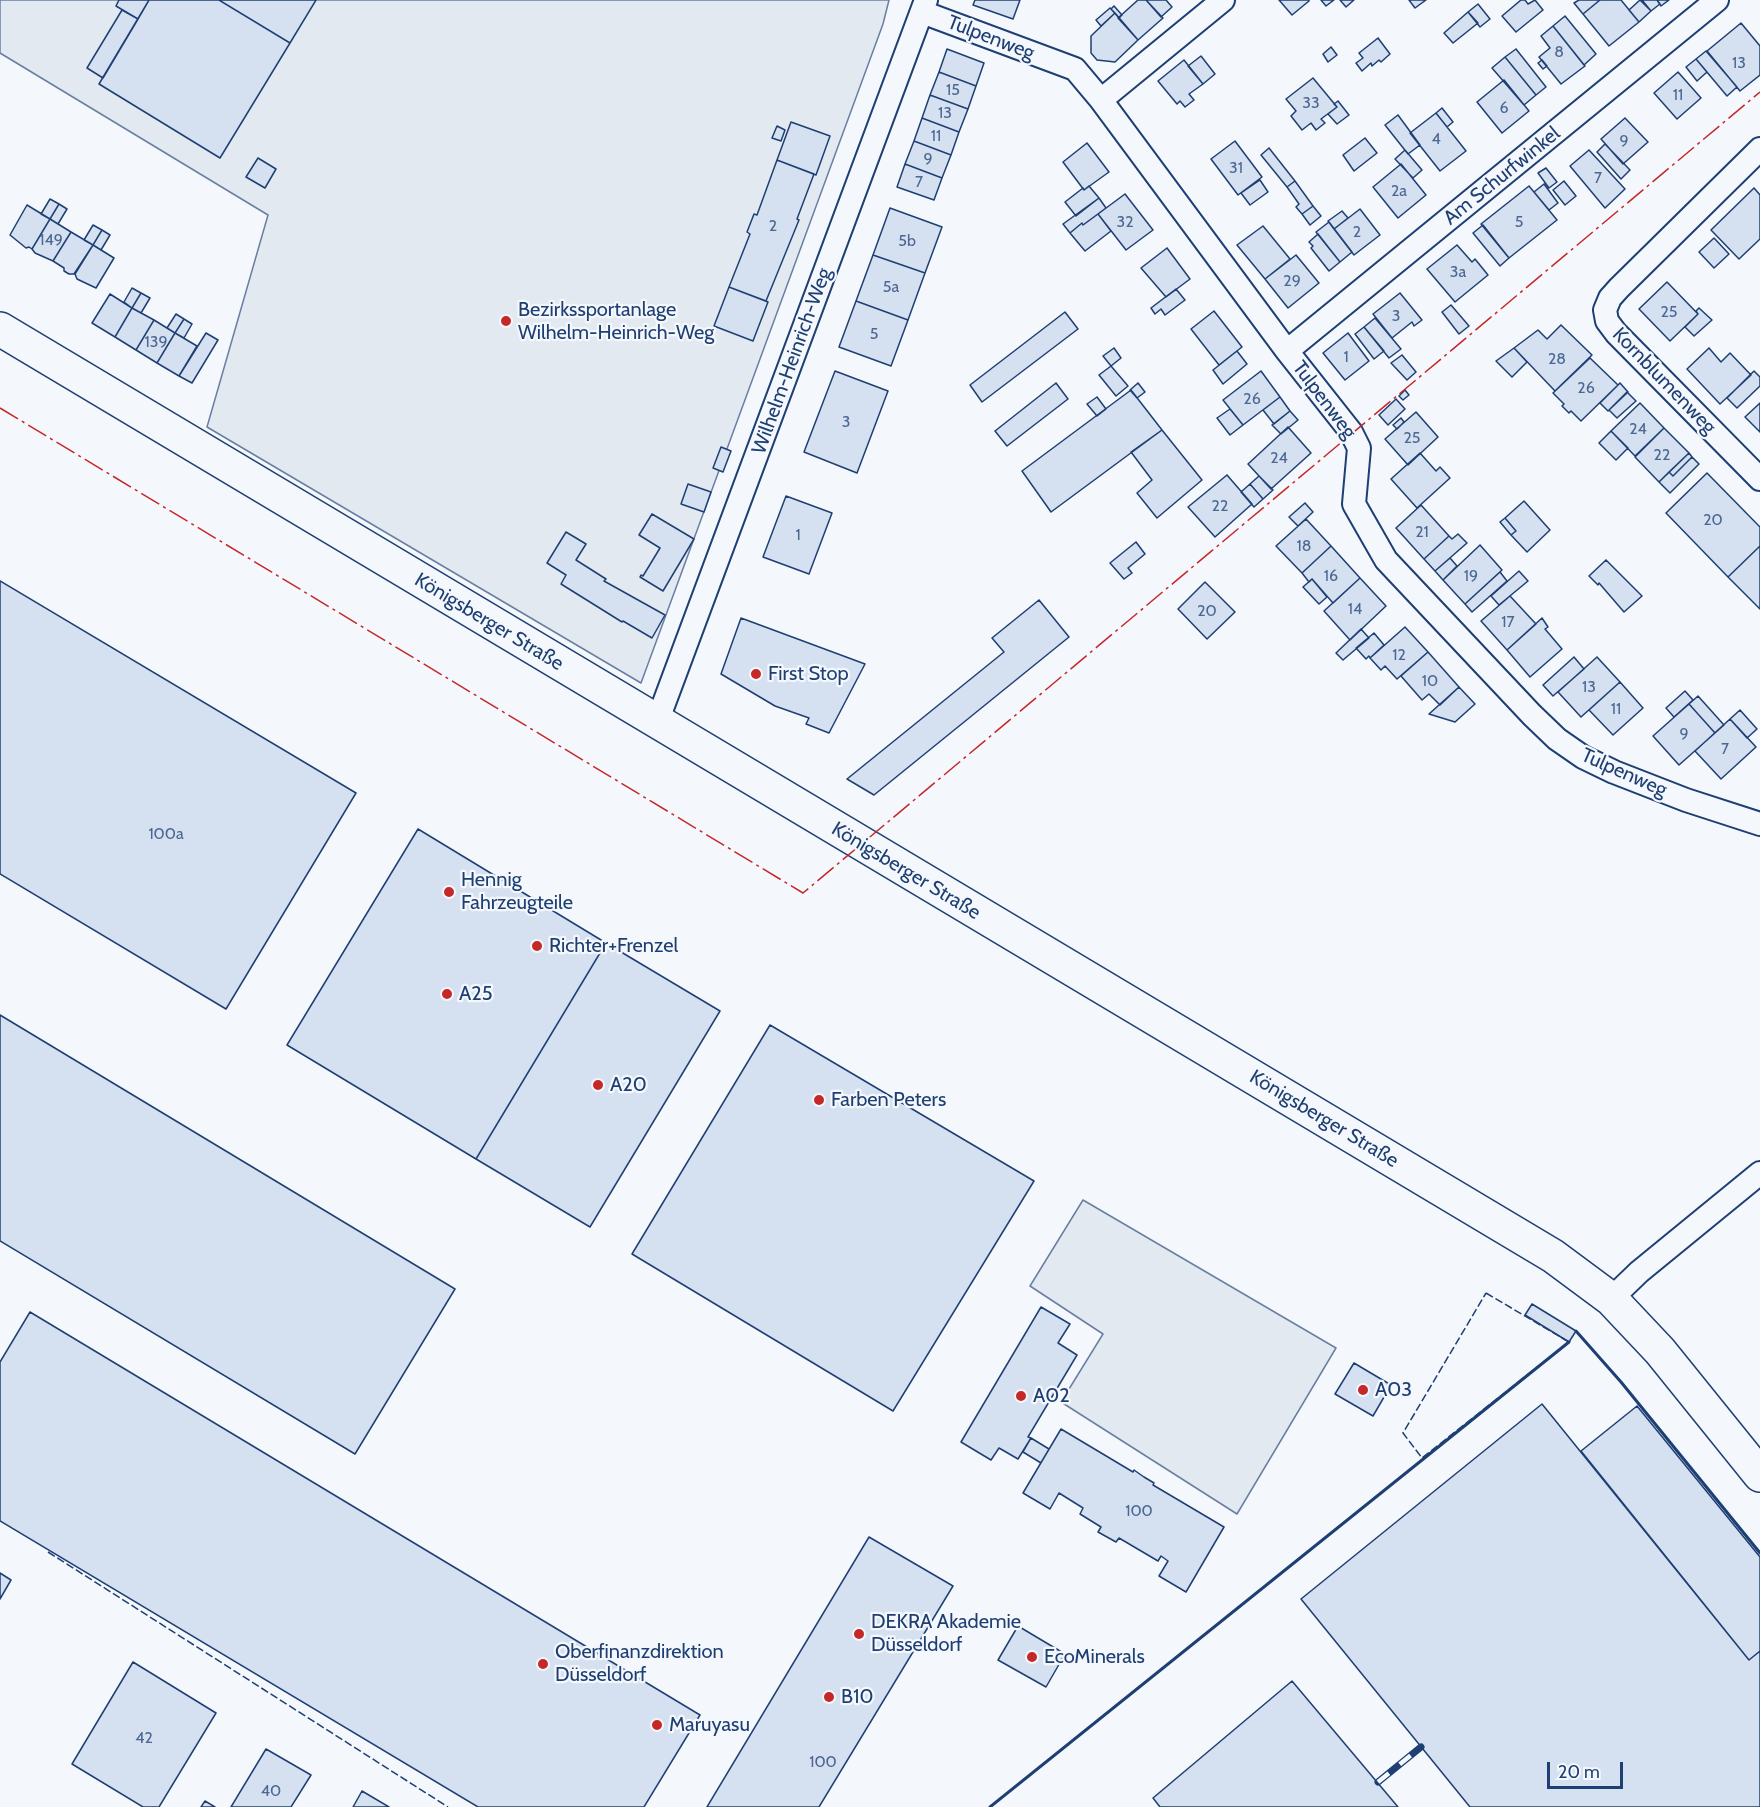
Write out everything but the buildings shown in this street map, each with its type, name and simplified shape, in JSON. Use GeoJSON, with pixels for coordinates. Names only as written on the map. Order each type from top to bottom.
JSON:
{"type":"FeatureCollection","features":[{"type":"Feature","properties":{"kind":"main road","name":"Königsberger Straße"},"geometry":{"type":"LineString","coordinates":[[0,329],[1543,1250],[1578,1273],[1611,1299],[1660,1351],[1760,1476]]}},
{"type":"Feature","properties":{"kind":"street"},"geometry":{"type":"LineString","coordinates":[[1101,100],[1223,0]]}},
{"type":"Feature","properties":{"kind":"street","name":"Am Schurfwinkel"},"geometry":{"type":"LineString","coordinates":[[1287,351],[1718,0]]}},
{"type":"Feature","properties":{"kind":"street","name":"Tulpenweg"},"geometry":{"type":"LineString","coordinates":[[924,6],[1075,69],[1101,100],[1287,351],[1351,432],[1359,448],[1354,504],[1386,560],[1532,715],[1557,739],[1583,757],[1614,772],[1686,800],[1760,824]]}},
{"type":"Feature","properties":{"kind":"street","name":"Wilhelm-Heinrich-Weg"},"geometry":{"type":"LineString","coordinates":[[657,722],[924,6]]}},
{"type":"Feature","properties":{"kind":"street","name":"Kornblumenweg"},"geometry":{"type":"LineString","coordinates":[[1760,149],[1619,288],[1605,310],[1607,321],[1616,333],[1760,479]]}},
{"type":"Feature","properties":{"kind":"street"},"geometry":{"type":"LineString","coordinates":[[1611,1299],[1639,1272],[1760,1173]]}},
{"type":"Feature","properties":{"kind":"shaded area","name":"Bezirkssportanlage Wilhelm-Heinrich-Weg"},"geometry":{"type":"Polygon","coordinates":[[[0,0],[889,0],[883,24],[641,683],[207,427],[268,215],[0,53],[0,0]]]}},
{"type":"Feature","properties":{"kind":"shaded area"},"geometry":{"type":"Polygon","coordinates":[[[1083,1200],[1336,1348],[1237,1514],[1061,1402],[1103,1334],[1030,1286],[1083,1200]]]}},
{"type":"Feature","properties":{"kind":"railway"},"geometry":{"type":"LineString","coordinates":[[1378,1782],[1421,1747]]}},
{"type":"Feature","properties":{"kind":"fence"},"geometry":{"type":"LineString","coordinates":[[1486,1293],[1569,1342],[1422,1458],[1403,1433],[1486,1293]]}},
{"type":"Feature","properties":{"kind":"fence"},"geometry":{"type":"LineString","coordinates":[[48,1552],[448,1807]]}},
{"type":"Feature","properties":{"kind":"wall"},"geometry":{"type":"LineString","coordinates":[[1576,1331],[1621,1382],[1760,1553]]}},
{"type":"Feature","properties":{"kind":"wall"},"geometry":{"type":"LineString","coordinates":[[990,1807],[1569,1342]]}},
{"type":"Feature","properties":{"kind":"power"},"geometry":{"type":"LineString","coordinates":[[0,408],[803,893],[1760,92]]}},
{"type":"Feature","properties":{"kind":"place","name":"Bezirkssportanlage Wilhelm-Heinrich-Weg"},"geometry":{"type":"Point","coordinates":[506,321]}},
{"type":"Feature","properties":{"kind":"place","name":"First Stop"},"geometry":{"type":"Point","coordinates":[756,674]}},
{"type":"Feature","properties":{"kind":"place","name":"Hennig Fahrzeugteile"},"geometry":{"type":"Point","coordinates":[449,892]}},
{"type":"Feature","properties":{"kind":"place","name":"Richter+Frenzel"},"geometry":{"type":"Point","coordinates":[537,946]}},
{"type":"Feature","properties":{"kind":"place","name":"A25"},"geometry":{"type":"Point","coordinates":[447,994]}},
{"type":"Feature","properties":{"kind":"place","name":"A20"},"geometry":{"type":"Point","coordinates":[598,1085]}},
{"type":"Feature","properties":{"kind":"place","name":"Farben Peters"},"geometry":{"type":"Point","coordinates":[819,1100]}},
{"type":"Feature","properties":{"kind":"place","name":"A03"},"geometry":{"type":"Point","coordinates":[1363,1390]}},
{"type":"Feature","properties":{"kind":"place","name":"A02"},"geometry":{"type":"Point","coordinates":[1021,1396]}},
{"type":"Feature","properties":{"kind":"place","name":"DEKRA Akademie Düsseldorf"},"geometry":{"type":"Point","coordinates":[859,1634]}},
{"type":"Feature","properties":{"kind":"place","name":"EcoMinerals"},"geometry":{"type":"Point","coordinates":[1032,1657]}},
{"type":"Feature","properties":{"kind":"place","name":"Oberfinanzdirektion Düsseldorf"},"geometry":{"type":"Point","coordinates":[543,1664]}},
{"type":"Feature","properties":{"kind":"place","name":"B10"},"geometry":{"type":"Point","coordinates":[829,1697]}},
{"type":"Feature","properties":{"kind":"place","name":"Maruyasu"},"geometry":{"type":"Point","coordinates":[657,1725]}}]}
